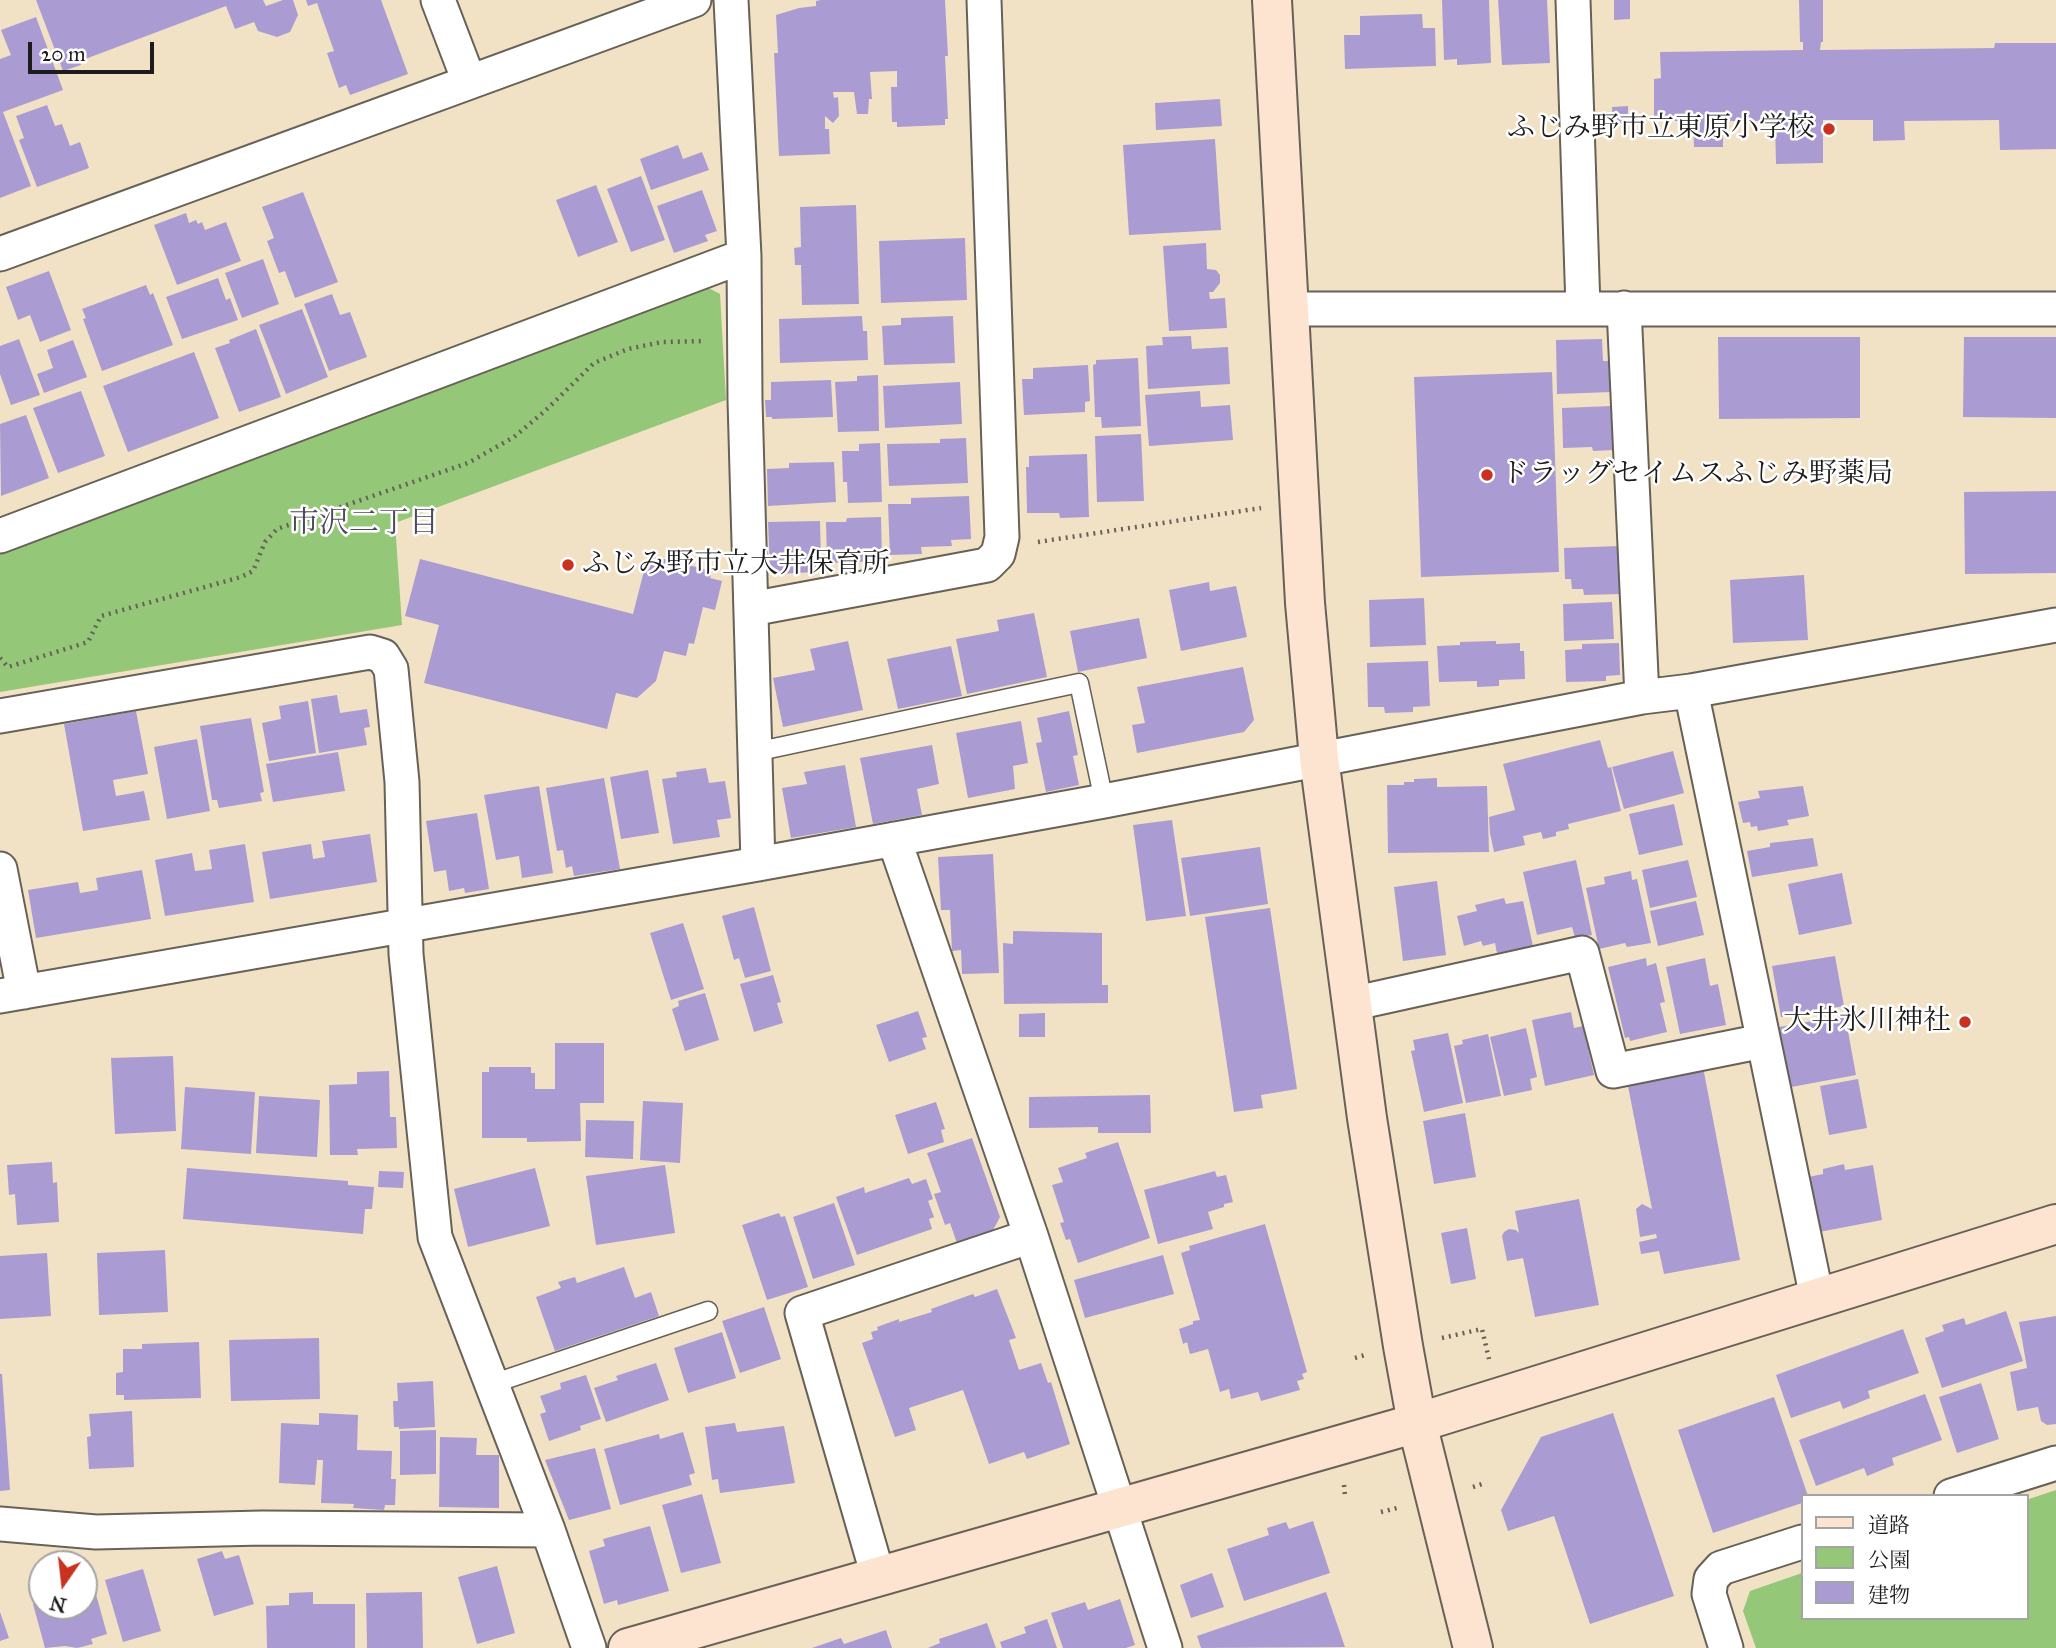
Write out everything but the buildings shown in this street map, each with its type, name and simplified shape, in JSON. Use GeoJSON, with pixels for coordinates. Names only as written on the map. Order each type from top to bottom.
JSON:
{"type":"FeatureCollection","features":[{"type":"Feature","properties":{"kind":"street"},"geometry":{"type":"LineString","coordinates":[[438,0],[469,81]]}},
{"type":"Feature","properties":{"kind":"street"},"geometry":{"type":"LineString","coordinates":[[0,254],[694,0]]}},
{"type":"Feature","properties":{"kind":"street"},"geometry":{"type":"LineString","coordinates":[[731,0],[744,256],[744,349],[758,864]]}},
{"type":"Feature","properties":{"kind":"street"},"geometry":{"type":"LineString","coordinates":[[751,609],[987,565],[998,554],[1002,523],[984,0]]}},
{"type":"Feature","properties":{"kind":"street"},"geometry":{"type":"LineString","coordinates":[[1272,0],[1305,603],[1319,758],[1351,1004],[1403,1346],[1417,1423],[1473,1648]]}},
{"type":"Feature","properties":{"kind":"street"},"geometry":{"type":"LineString","coordinates":[[1573,0],[1583,307]]}},
{"type":"Feature","properties":{"kind":"street"},"geometry":{"type":"LineString","coordinates":[[0,536],[744,256]]}},
{"type":"Feature","properties":{"kind":"street"},"geometry":{"type":"LineString","coordinates":[[1624,307],[1642,697]]}},
{"type":"Feature","properties":{"kind":"street"},"geometry":{"type":"LineString","coordinates":[[1288,309],[2056,309]]}},
{"type":"Feature","properties":{"kind":"street"},"geometry":{"type":"LineString","coordinates":[[0,869],[12,994],[758,864],[1104,801],[1642,697],[1691,691],[2056,625]]}},
{"type":"Feature","properties":{"kind":"street"},"geometry":{"type":"LineString","coordinates":[[0,716],[370,652],[383,656],[391,669],[401,769],[406,954],[435,1237],[548,1530],[589,1648]]}},
{"type":"Feature","properties":{"kind":"street"},"geometry":{"type":"LineString","coordinates":[[1691,691],[1817,1298]]}},
{"type":"Feature","properties":{"kind":"street"},"geometry":{"type":"LineString","coordinates":[[894,839],[1031,1236],[1165,1648]]}},
{"type":"Feature","properties":{"kind":"street"},"geometry":{"type":"LineString","coordinates":[[1351,1004],[1582,953],[1613,1071],[1763,1041]]}},
{"type":"Feature","properties":{"kind":"street"},"geometry":{"type":"LineString","coordinates":[[628,1648],[1417,1423],[2056,1224]]}},
{"type":"Feature","properties":{"kind":"street"},"geometry":{"type":"LineString","coordinates":[[878,1576],[802,1313],[1031,1236]]}},
{"type":"Feature","properties":{"kind":"street"},"geometry":{"type":"LineString","coordinates":[[1957,1494],[2056,1462]]}},
{"type":"Feature","properties":{"kind":"street"},"geometry":{"type":"LineString","coordinates":[[0,1524],[96,1532],[262,1528],[548,1530]]}},
{"type":"Feature","properties":{"kind":"street"},"geometry":{"type":"LineString","coordinates":[[1726,1648],[1709,1594],[1711,1579],[1721,1568],[1800,1543]]}},
{"type":"Feature","properties":{"kind":"lane"},"geometry":{"type":"LineString","coordinates":[[755,752],[1079,683],[1104,801]]}},
{"type":"Feature","properties":{"kind":"lane"},"geometry":{"type":"LineString","coordinates":[[492,1384],[708,1311]]}},
{"type":"Feature","properties":{"kind":"path"},"geometry":{"type":"LineString","coordinates":[[0,658],[8,667],[88,642],[101,616],[241,578],[253,571],[265,542],[277,529],[476,458],[514,437],[594,363],[628,349],[662,342],[713,341],[744,349]]}},
{"type":"Feature","properties":{"kind":"path"},"geometry":{"type":"LineString","coordinates":[[998,554],[1021,544],[1262,508]]}},
{"type":"Feature","properties":{"kind":"path"},"geometry":{"type":"LineString","coordinates":[[1355,1358],[1482,1329],[1498,1397]]}},
{"type":"Feature","properties":{"kind":"green space"},"geometry":{"type":"Polygon","coordinates":[[[701,284],[720,294],[726,400],[395,523],[402,625],[0,692],[0,549],[701,284]]]}},
{"type":"Feature","properties":{"kind":"green space"},"geometry":{"type":"Polygon","coordinates":[[[2056,1490],[2056,1648],[1756,1648],[1743,1611],[1750,1591],[1800,1574],[1800,1620],[2028,1620],[2028,1499],[2056,1490]]]}},
{"type":"Feature","properties":{"kind":"place","name":"ふじみ野市立東原小学校"},"geometry":{"type":"Point","coordinates":[1829,129]}},
{"type":"Feature","properties":{"kind":"place","name":"ドラッグセイムスふじみ野薬局"},"geometry":{"type":"Point","coordinates":[1487,475]}},
{"type":"Feature","properties":{"kind":"place","name":"ふじみ野市立大井保育所"},"geometry":{"type":"Point","coordinates":[568,565]}},
{"type":"Feature","properties":{"kind":"place","name":"大井氷川神社"},"geometry":{"type":"Point","coordinates":[1965,1022]}},
{"type":"Feature","properties":{"kind":"district","name":"市沢二丁目"},"geometry":{"type":"Point","coordinates":[364,525]}}]}
